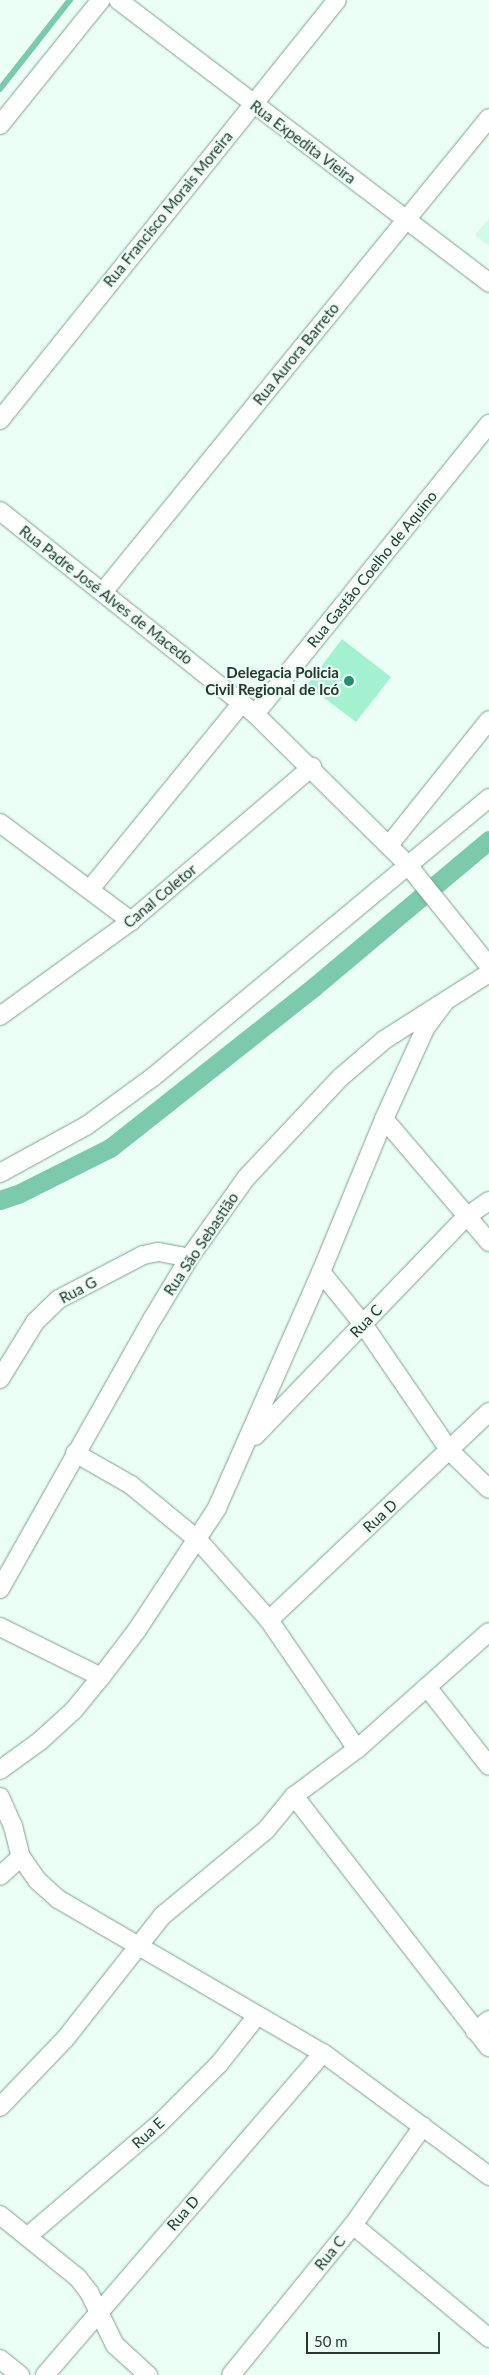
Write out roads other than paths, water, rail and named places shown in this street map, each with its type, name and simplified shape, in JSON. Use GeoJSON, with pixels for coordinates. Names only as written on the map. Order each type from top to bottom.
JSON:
{"type":"FeatureCollection","features":[{"type":"Feature","properties":{"kind":"street"},"geometry":{"type":"LineString","coordinates":[[0,125],[101,0]]}},
{"type":"Feature","properties":{"kind":"street","name":"Rua Expedita Vieira"},"geometry":{"type":"LineString","coordinates":[[118,0],[489,283]]}},
{"type":"Feature","properties":{"kind":"street","name":"Rua Francisco Morais Moreira"},"geometry":{"type":"LineString","coordinates":[[0,420],[337,0]]}},
{"type":"Feature","properties":{"kind":"street","name":"Rua Aurora Barreto"},"geometry":{"type":"LineString","coordinates":[[104,592],[405,219],[489,118]]}},
{"type":"Feature","properties":{"kind":"street","name":"Rua Gastão Coelho de Aquino"},"geometry":{"type":"LineString","coordinates":[[91,888],[248,708],[489,424]]}},
{"type":"Feature","properties":{"kind":"street","name":"Rua Padre José Alves de Macedo"},"geometry":{"type":"LineString","coordinates":[[0,511],[248,708],[312,767],[389,845],[489,966]]}},
{"type":"Feature","properties":{"kind":"street"},"geometry":{"type":"LineString","coordinates":[[389,845],[489,720]]}},
{"type":"Feature","properties":{"kind":"street","name":"Canal Coletor"},"geometry":{"type":"LineString","coordinates":[[0,1016],[132,921],[312,767]]}},
{"type":"Feature","properties":{"kind":"street"},"geometry":{"type":"LineString","coordinates":[[0,1173],[86,1126],[153,1077],[412,871],[489,798]]}},
{"type":"Feature","properties":{"kind":"street"},"geometry":{"type":"LineString","coordinates":[[0,823],[91,888],[132,921]]}},
{"type":"Feature","properties":{"kind":"street","name":"Rua São Sebastião"},"geometry":{"type":"LineString","coordinates":[[0,1589],[75,1453],[189,1258],[246,1178],[341,1077],[384,1040],[489,973]]}},
{"type":"Feature","properties":{"kind":"street"},"geometry":{"type":"LineString","coordinates":[[0,1770],[60,1723],[101,1677],[198,1540],[246,1445],[321,1272],[384,1119],[426,1027],[444,1003]]}},
{"type":"Feature","properties":{"kind":"street"},"geometry":{"type":"LineString","coordinates":[[384,1119],[489,1242]]}},
{"type":"Feature","properties":{"kind":"street","name":"Rua C"},"geometry":{"type":"LineString","coordinates":[[246,1445],[466,1217],[489,1201]]}},
{"type":"Feature","properties":{"kind":"street","name":"Rua G"},"geometry":{"type":"LineString","coordinates":[[0,1379],[35,1322],[59,1299],[143,1255],[159,1252],[189,1258]]}},
{"type":"Feature","properties":{"kind":"street"},"geometry":{"type":"LineString","coordinates":[[321,1272],[363,1324],[450,1451],[489,1489]]}},
{"type":"Feature","properties":{"kind":"street","name":"Rua D"},"geometry":{"type":"LineString","coordinates":[[269,1620],[450,1451],[489,1412]]}},
{"type":"Feature","properties":{"kind":"street"},"geometry":{"type":"LineString","coordinates":[[75,1453],[131,1485],[198,1540],[269,1620],[357,1749]]}},
{"type":"Feature","properties":{"kind":"street"},"geometry":{"type":"LineString","coordinates":[[0,1627],[101,1677]]}},
{"type":"Feature","properties":{"kind":"street"},"geometry":{"type":"LineString","coordinates":[[0,2107],[50,2056],[162,1916],[266,1830],[294,1796],[357,1749],[489,1632]]}},
{"type":"Feature","properties":{"kind":"street"},"geometry":{"type":"LineString","coordinates":[[427,1687],[489,1766]]}},
{"type":"Feature","properties":{"kind":"street"},"geometry":{"type":"LineString","coordinates":[[294,1796],[482,2025],[489,2047]]}},
{"type":"Feature","properties":{"kind":"street"},"geometry":{"type":"LineString","coordinates":[[0,1798],[13,1826],[20,1857],[38,1881],[58,1899],[256,2017],[323,2053],[489,2176]]}},
{"type":"Feature","properties":{"kind":"street"},"geometry":{"type":"LineString","coordinates":[[0,1876],[20,1857]]}},
{"type":"Feature","properties":{"kind":"street","name":"Rua E"},"geometry":{"type":"LineString","coordinates":[[28,2236],[158,2125],[219,2064],[256,2017]]}},
{"type":"Feature","properties":{"kind":"street","name":"Rua D"},"geometry":{"type":"LineString","coordinates":[[45,2375],[98,2311],[323,2053]]}},
{"type":"Feature","properties":{"kind":"street","name":"Rua C"},"geometry":{"type":"LineString","coordinates":[[231,2375],[353,2225],[423,2126]]}},
{"type":"Feature","properties":{"kind":"street"},"geometry":{"type":"LineString","coordinates":[[0,2215],[78,2278],[98,2311],[115,2345],[139,2373]]}},
{"type":"Feature","properties":{"kind":"street"},"geometry":{"type":"LineString","coordinates":[[353,2225],[489,2338]]}},
{"type":"Feature","properties":{"kind":"street"},"geometry":{"type":"LineString","coordinates":[[0,2359],[20,2375]]}},
{"type":"Feature","properties":{"kind":"waterway"},"geometry":{"type":"LineString","coordinates":[[0,89],[70,0]]}},
{"type":"Feature","properties":{"kind":"waterway"},"geometry":{"type":"LineString","coordinates":[[0,1200],[20,1193],[110,1148],[315,986],[489,840]]}},
{"type":"Feature","properties":{"kind":"place","name":"Delegacia Policia Civil Regional de Icó"},"geometry":{"type":"Point","coordinates":[349,681]}}]}
